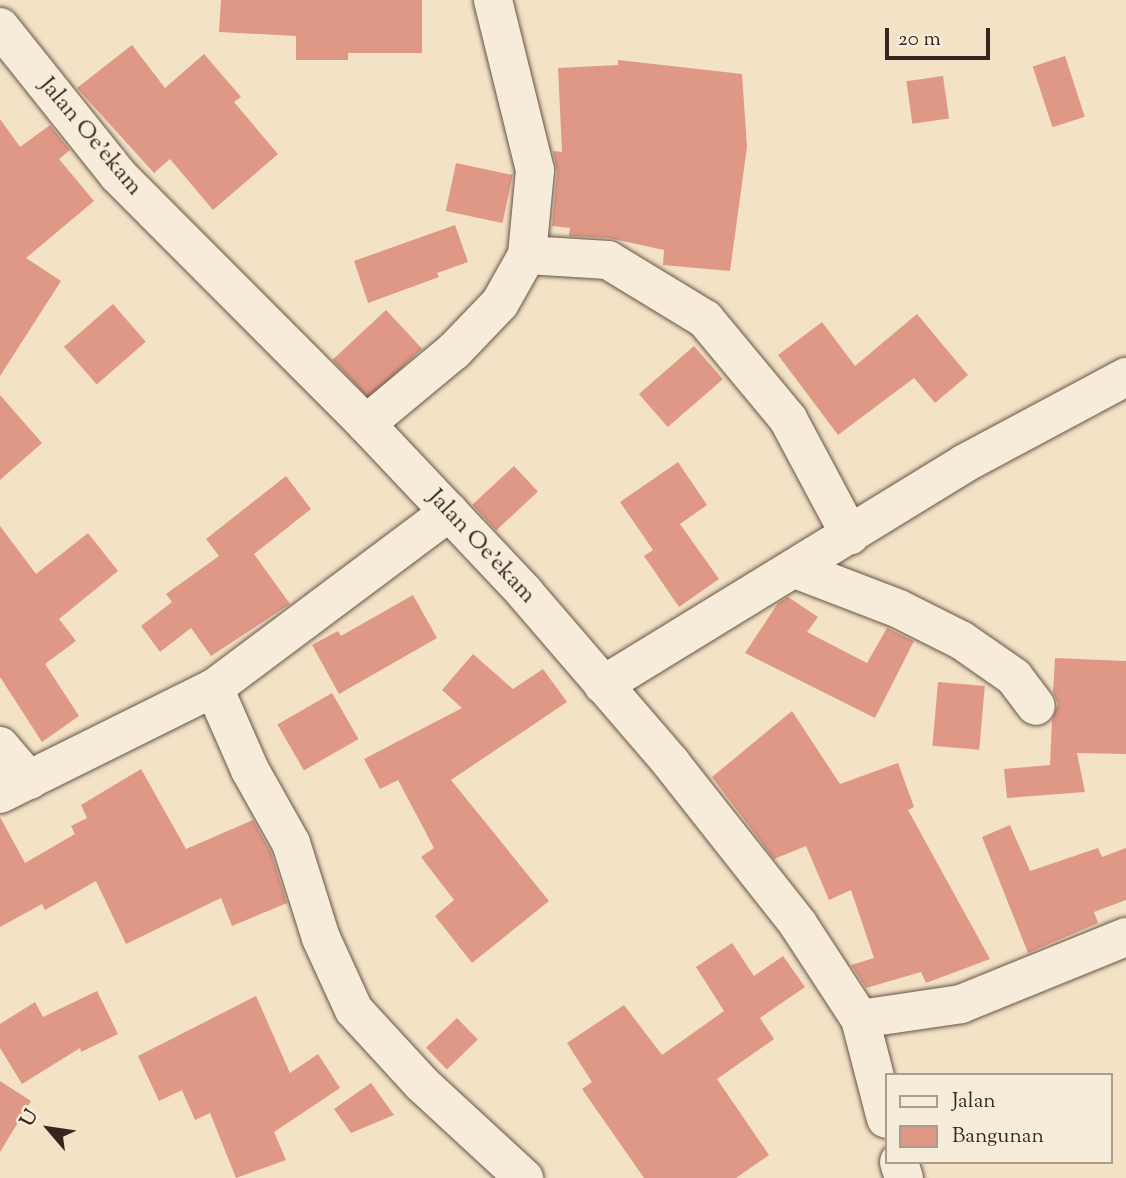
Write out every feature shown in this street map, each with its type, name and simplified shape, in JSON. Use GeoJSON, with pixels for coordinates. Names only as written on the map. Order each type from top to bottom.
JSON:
{"type":"FeatureCollection","features":[{"type":"Feature","properties":{"kind":"street"},"geometry":{"type":"LineString","coordinates":[[366,424],[454,351],[500,303],[527,255],[535,170],[493,0]]}},
{"type":"Feature","properties":{"kind":"street","name":"Jalan Oe'ekam"},"geometry":{"type":"LineString","coordinates":[[0,27],[118,175],[366,424],[449,512],[603,685],[798,924],[860,1019],[884,1111]]}},
{"type":"Feature","properties":{"kind":"street"},"geometry":{"type":"LineString","coordinates":[[527,255],[608,260],[705,319],[788,419],[850,534]]}},
{"type":"Feature","properties":{"kind":"street"},"geometry":{"type":"LineString","coordinates":[[603,685],[965,463],[1126,377]]}},
{"type":"Feature","properties":{"kind":"street"},"geometry":{"type":"LineString","coordinates":[[0,746],[15,787],[214,688],[449,512]]}},
{"type":"Feature","properties":{"kind":"street"},"geometry":{"type":"LineString","coordinates":[[795,569],[899,609],[961,640],[1014,677],[1036,706]]}},
{"type":"Feature","properties":{"kind":"street"},"geometry":{"type":"LineString","coordinates":[[214,688],[250,770],[291,843],[321,938],[354,1010],[422,1084],[524,1178]]}},
{"type":"Feature","properties":{"kind":"street"},"geometry":{"type":"LineString","coordinates":[[860,1019],[961,1004],[1126,937]]}},
{"type":"Feature","properties":{"kind":"building"},"geometry":{"type":"Polygon","coordinates":[[[221,0],[422,0],[422,53],[348,53],[348,60],[296,60],[296,36],[219,32],[221,0]]]}},
{"type":"Feature","properties":{"kind":"building"},"geometry":{"type":"Polygon","coordinates":[[[132,45],[165,88],[204,54],[241,97],[234,102],[278,154],[213,210],[170,159],[154,173],[77,88],[132,45]]]}},
{"type":"Feature","properties":{"kind":"building"},"geometry":{"type":"Polygon","coordinates":[[[1065,56],[1085,117],[1052,127],[1033,67],[1065,56]]]}},
{"type":"Feature","properties":{"kind":"building"},"geometry":{"type":"Polygon","coordinates":[[[618,60],[742,74],[747,147],[730,271],[663,265],[664,250],[609,238],[569,236],[570,228],[552,226],[557,172],[553,151],[562,152],[558,68],[618,65],[618,60]]]}},
{"type":"Feature","properties":{"kind":"building"},"geometry":{"type":"Polygon","coordinates":[[[943,76],[949,119],[912,124],[906,81],[943,76]]]}},
{"type":"Feature","properties":{"kind":"building"},"geometry":{"type":"Polygon","coordinates":[[[0,119],[20,147],[50,125],[70,150],[59,159],[94,201],[26,258],[61,281],[0,376],[0,119]]]}},
{"type":"Feature","properties":{"kind":"building"},"geometry":{"type":"Polygon","coordinates":[[[456,163],[513,175],[503,223],[446,211],[456,163]]]}},
{"type":"Feature","properties":{"kind":"building"},"geometry":{"type":"Polygon","coordinates":[[[455,225],[468,262],[437,273],[439,277],[368,303],[354,261],[455,225]]]}},
{"type":"Feature","properties":{"kind":"building"},"geometry":{"type":"Polygon","coordinates":[[[113,304],[146,342],[97,384],[64,347],[113,304]]]}},
{"type":"Feature","properties":{"kind":"building"},"geometry":{"type":"Polygon","coordinates":[[[386,310],[422,349],[369,399],[333,360],[386,310]]]}},
{"type":"Feature","properties":{"kind":"building"},"geometry":{"type":"Polygon","coordinates":[[[917,314],[968,375],[935,403],[914,378],[838,435],[778,355],[822,322],[855,366],[917,314]]]}},
{"type":"Feature","properties":{"kind":"building"},"geometry":{"type":"Polygon","coordinates":[[[694,346],[723,379],[668,427],[639,394],[694,346]]]}},
{"type":"Feature","properties":{"kind":"building"},"geometry":{"type":"Polygon","coordinates":[[[0,395],[42,443],[0,480],[0,395]]]}},
{"type":"Feature","properties":{"kind":"building"},"geometry":{"type":"Polygon","coordinates":[[[678,462],[707,505],[680,524],[719,579],[679,607],[644,556],[653,550],[620,502],[678,462]]]}},
{"type":"Feature","properties":{"kind":"building"},"geometry":{"type":"Polygon","coordinates":[[[514,466],[538,492],[496,530],[472,505],[514,466]]]}},
{"type":"Feature","properties":{"kind":"building"},"geometry":{"type":"Polygon","coordinates":[[[286,476],[311,509],[254,554],[290,604],[211,656],[191,628],[160,652],[141,626],[172,602],[166,594],[219,556],[206,539],[286,476]]]}},
{"type":"Feature","properties":{"kind":"building"},"geometry":{"type":"Polygon","coordinates":[[[0,526],[36,574],[88,533],[118,571],[59,619],[76,641],[45,664],[79,716],[42,742],[0,677],[0,526]]]}},
{"type":"Feature","properties":{"kind":"building"},"geometry":{"type":"Polygon","coordinates":[[[413,595],[437,638],[339,694],[312,645],[338,631],[341,636],[413,595]]]}},
{"type":"Feature","properties":{"kind":"building"},"geometry":{"type":"Polygon","coordinates":[[[788,597],[818,617],[807,632],[867,663],[887,628],[914,641],[875,718],[745,653],[778,603],[788,597]]]}},
{"type":"Feature","properties":{"kind":"building"},"geometry":{"type":"Polygon","coordinates":[[[473,654],[513,689],[543,669],[567,702],[451,780],[549,901],[472,963],[435,916],[454,900],[421,857],[434,848],[398,780],[380,789],[364,759],[462,708],[442,690],[473,654]]]}},
{"type":"Feature","properties":{"kind":"building"},"geometry":{"type":"Polygon","coordinates":[[[1055,658],[1126,661],[1126,754],[1077,753],[1085,792],[1007,798],[1004,769],[1050,765],[1052,720],[1058,704],[1053,692],[1055,658]]]}},
{"type":"Feature","properties":{"kind":"building"},"geometry":{"type":"Polygon","coordinates":[[[938,682],[985,686],[979,750],[932,746],[938,682]]]}},
{"type":"Feature","properties":{"kind":"building"},"geometry":{"type":"Polygon","coordinates":[[[332,693],[359,739],[304,770],[277,724],[332,693]]]}},
{"type":"Feature","properties":{"kind":"building"},"geometry":{"type":"Polygon","coordinates":[[[792,711],[840,784],[898,763],[914,807],[908,810],[990,959],[926,983],[921,972],[866,988],[851,965],[874,958],[851,890],[829,900],[806,846],[774,859],[712,777],[792,711]]]}},
{"type":"Feature","properties":{"kind":"building"},"geometry":{"type":"Polygon","coordinates":[[[141,769],[186,849],[253,820],[271,852],[287,903],[232,926],[221,898],[126,944],[96,881],[45,910],[42,904],[0,927],[0,817],[25,863],[75,834],[71,826],[87,818],[81,805],[141,769]]]}},
{"type":"Feature","properties":{"kind":"building"},"geometry":{"type":"Polygon","coordinates":[[[1010,825],[1030,871],[1098,848],[1102,857],[1126,848],[1126,900],[1094,912],[1098,923],[1028,953],[982,837],[1010,825]]]}},
{"type":"Feature","properties":{"kind":"building"},"geometry":{"type":"Polygon","coordinates":[[[732,943],[754,976],[783,956],[805,987],[760,1018],[774,1039],[717,1079],[769,1155],[736,1178],[644,1178],[582,1089],[592,1082],[567,1043],[624,1005],[662,1055],[724,1011],[696,967],[732,943]]]}},
{"type":"Feature","properties":{"kind":"building"},"geometry":{"type":"Polygon","coordinates":[[[97,991],[118,1034],[81,1052],[80,1048],[22,1084],[0,1048],[0,1024],[35,1002],[43,1017],[97,991]]]}},
{"type":"Feature","properties":{"kind":"building"},"geometry":{"type":"Polygon","coordinates":[[[256,996],[290,1073],[318,1054],[340,1088],[274,1132],[286,1160],[236,1178],[210,1113],[195,1120],[182,1090],[159,1101],[138,1056],[256,996]]]}},
{"type":"Feature","properties":{"kind":"building"},"geometry":{"type":"Polygon","coordinates":[[[457,1018],[478,1040],[447,1069],[426,1048],[457,1018]]]}},
{"type":"Feature","properties":{"kind":"building"},"geometry":{"type":"Polygon","coordinates":[[[0,1081],[31,1101],[0,1152],[0,1081]]]}},
{"type":"Feature","properties":{"kind":"building"},"geometry":{"type":"Polygon","coordinates":[[[371,1083],[394,1115],[351,1133],[334,1109],[371,1083]]]}}]}
